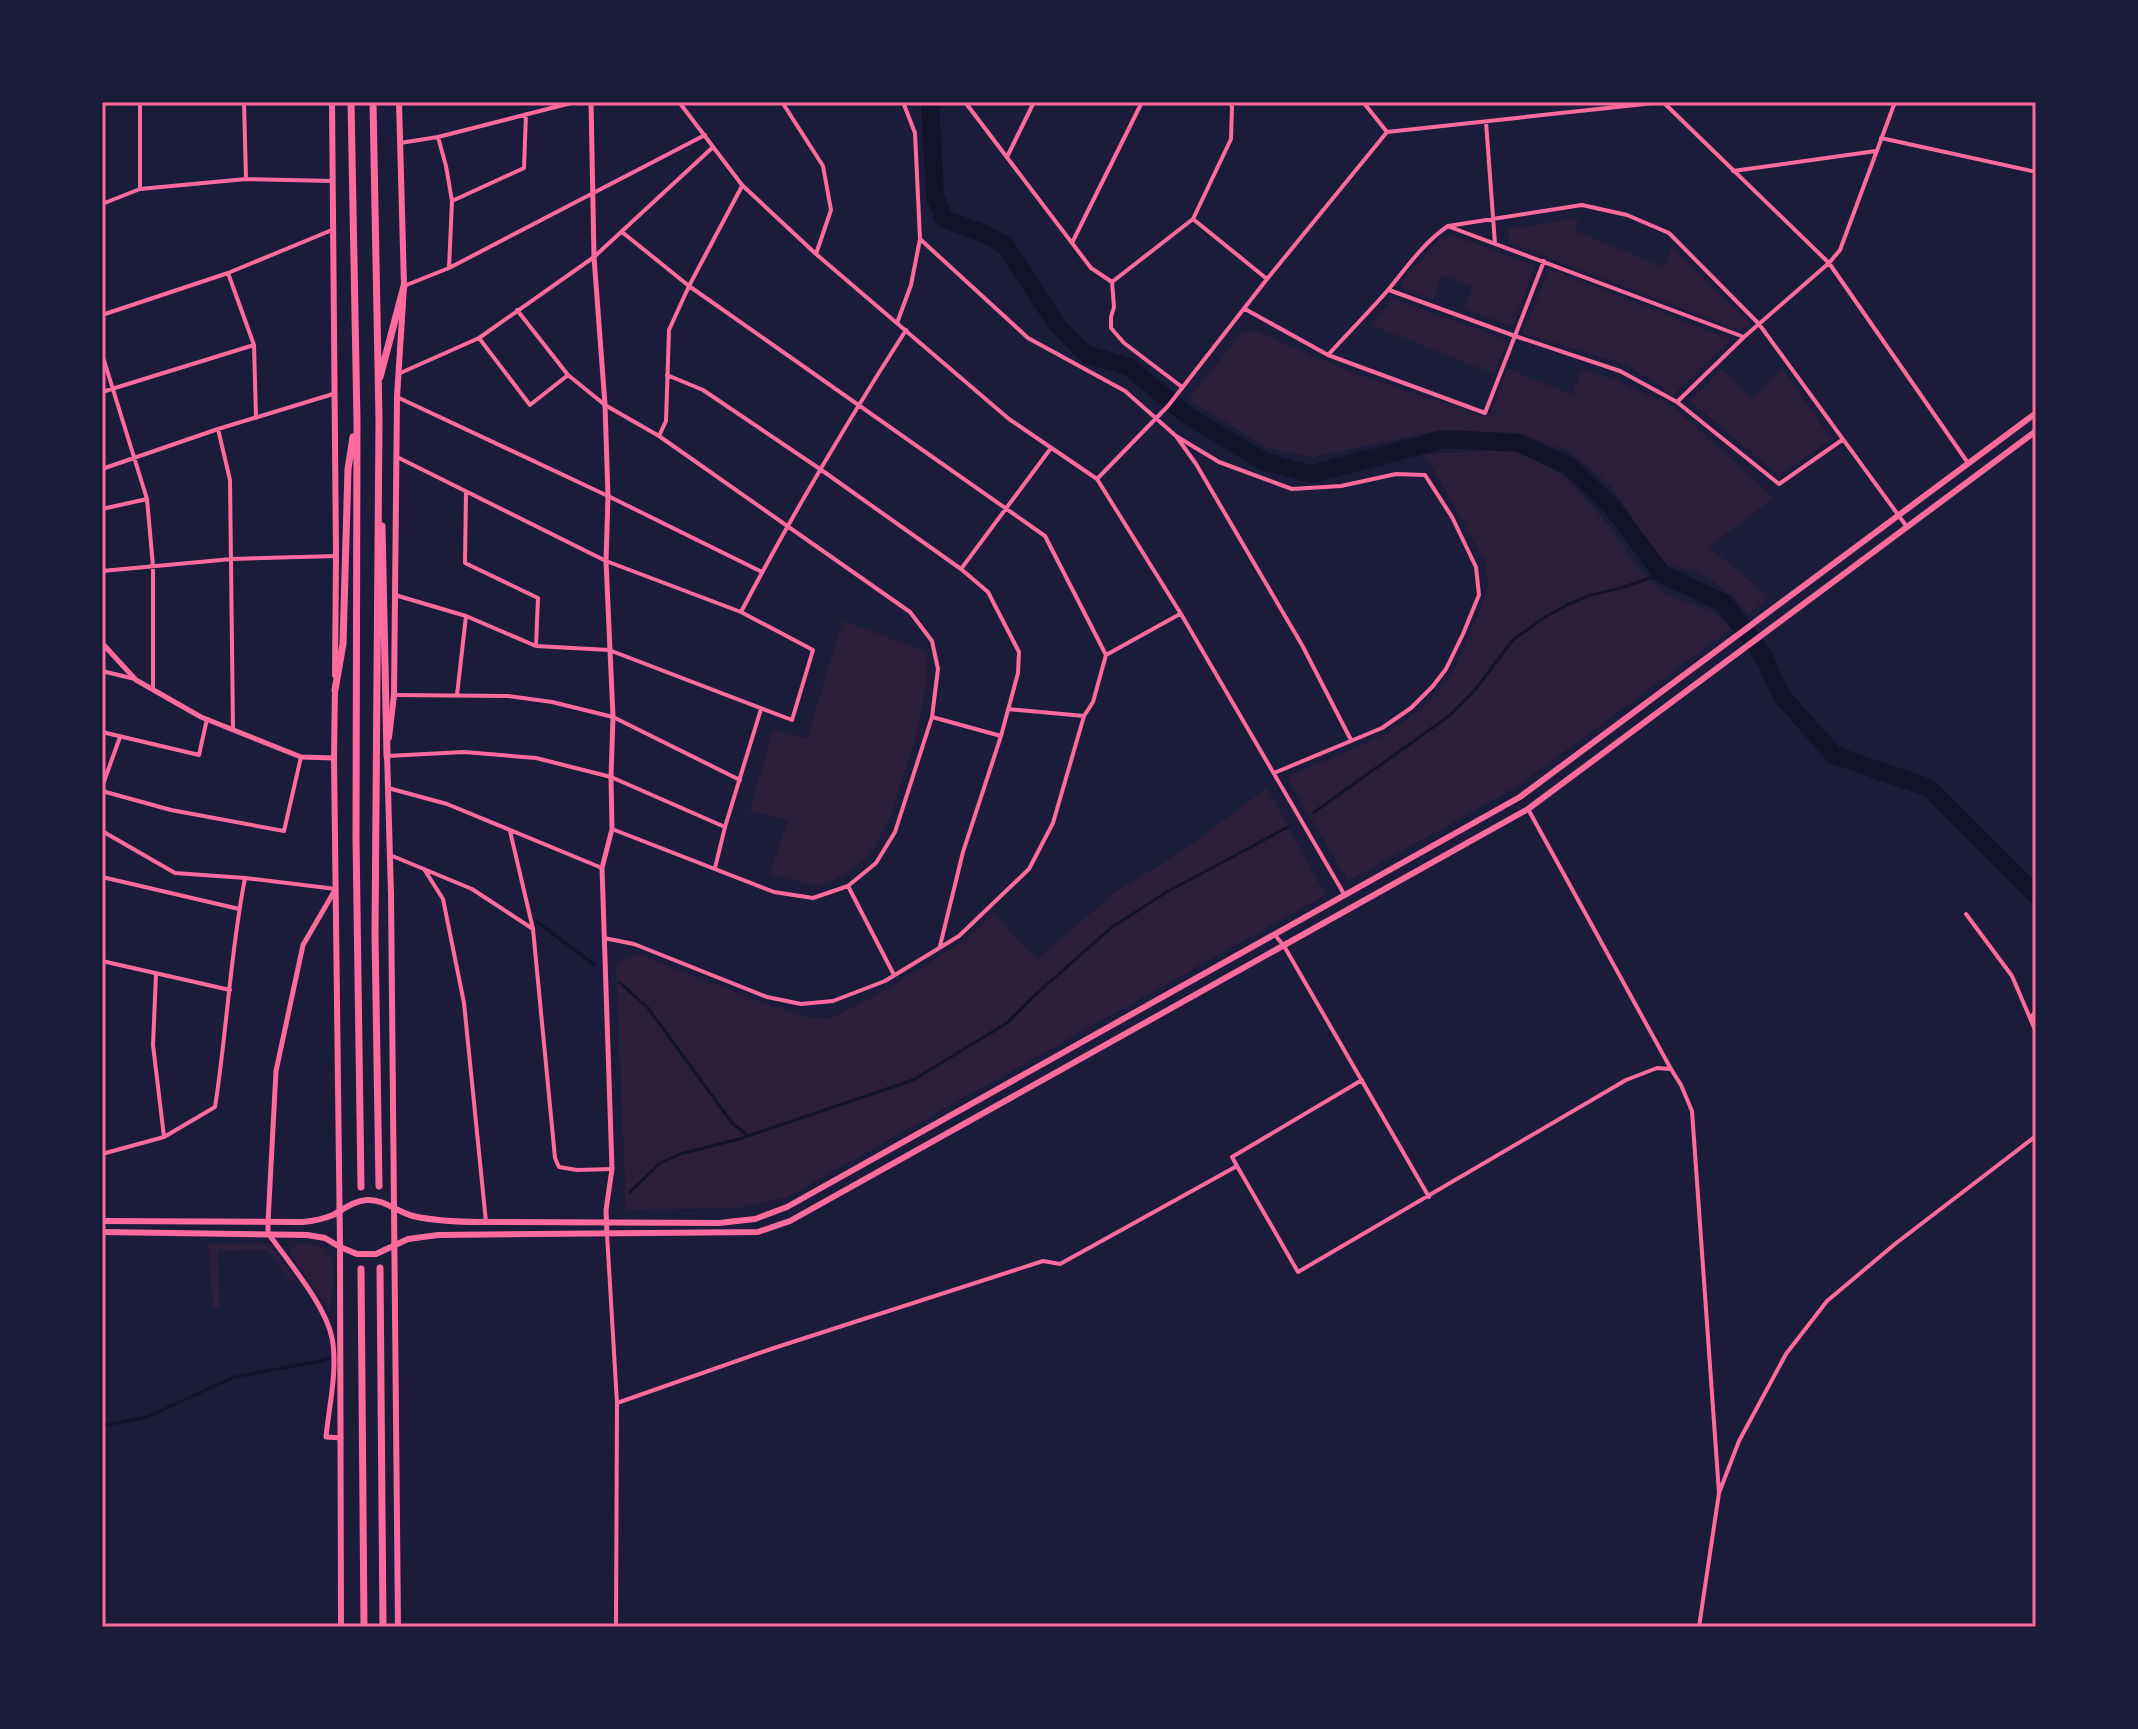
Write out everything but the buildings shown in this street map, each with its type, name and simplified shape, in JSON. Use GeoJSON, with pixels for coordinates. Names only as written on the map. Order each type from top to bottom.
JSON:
{"type":"FeatureCollection","features":[{"type":"Feature","properties":{"kind":"highway"},"geometry":{"type":"LineString","coordinates":[[351,102],[361,1187]]}},
{"type":"Feature","properties":{"kind":"highway"},"geometry":{"type":"LineString","coordinates":[[373,102],[378,387],[375,935],[379,1186]]}},
{"type":"Feature","properties":{"kind":"highway"},"geometry":{"type":"LineString","coordinates":[[378,387],[404,286]]}},
{"type":"Feature","properties":{"kind":"highway"},"geometry":{"type":"LineString","coordinates":[[335,690],[343,644],[348,469],[356,411]]}},
{"type":"Feature","properties":{"kind":"highway"},"geometry":{"type":"LineString","coordinates":[[378,474],[384,553],[387,756]]}},
{"type":"Feature","properties":{"kind":"highway"},"geometry":{"type":"LineString","coordinates":[[380,1268],[383,1627]]}},
{"type":"Feature","properties":{"kind":"highway"},"geometry":{"type":"LineString","coordinates":[[361,1269],[364,1627]]}},
{"type":"Feature","properties":{"kind":"main road"},"geometry":{"type":"LineString","coordinates":[[332,102],[341,1627]]}},
{"type":"Feature","properties":{"kind":"main road"},"geometry":{"type":"LineString","coordinates":[[398,1627],[387,756],[394,695],[397,397],[404,286],[399,102]]}},
{"type":"Feature","properties":{"kind":"main road"},"geometry":{"type":"LineString","coordinates":[[102,1221],[314,1221],[353,1203],[368,1200],[429,1219],[486,1222],[719,1223],[755,1219],[787,1207],[1520,797],[2036,413]]}},
{"type":"Feature","properties":{"kind":"main road"},"geometry":{"type":"LineString","coordinates":[[102,1232],[316,1236],[366,1255],[395,1247],[408,1239],[438,1235],[758,1232],[790,1221],[1528,809],[2036,431]]}},
{"type":"Feature","properties":{"kind":"street"},"geometry":{"type":"LineString","coordinates":[[138,102],[140,189]]}},
{"type":"Feature","properties":{"kind":"street"},"geometry":{"type":"LineString","coordinates":[[244,102],[246,179]]}},
{"type":"Feature","properties":{"kind":"street"},"geometry":{"type":"LineString","coordinates":[[400,143],[438,137],[575,102]]}},
{"type":"Feature","properties":{"kind":"street"},"geometry":{"type":"LineString","coordinates":[[591,102],[594,257],[605,405],[608,496],[606,561],[613,717],[612,829],[602,868],[612,1169],[606,1222],[617,1403],[616,1627]]}},
{"type":"Feature","properties":{"kind":"street"},"geometry":{"type":"LineString","coordinates":[[679,102],[742,185],[816,254],[1009,419],[1097,479],[1181,614],[1344,894]]}},
{"type":"Feature","properties":{"kind":"street"},"geometry":{"type":"LineString","coordinates":[[782,102],[823,166],[831,210],[816,254]]}},
{"type":"Feature","properties":{"kind":"street"},"geometry":{"type":"LineString","coordinates":[[897,323],[911,285],[920,239],[915,133],[903,102]]}},
{"type":"Feature","properties":{"kind":"street"},"geometry":{"type":"LineString","coordinates":[[965,102],[1091,268],[1112,282]]}},
{"type":"Feature","properties":{"kind":"street"},"geometry":{"type":"LineString","coordinates":[[1007,157],[1034,102]]}},
{"type":"Feature","properties":{"kind":"street"},"geometry":{"type":"LineString","coordinates":[[1072,243],[1142,102]]}},
{"type":"Feature","properties":{"kind":"street"},"geometry":{"type":"LineString","coordinates":[[1112,282],[1193,219],[1231,139],[1230,102]]}},
{"type":"Feature","properties":{"kind":"street"},"geometry":{"type":"LineString","coordinates":[[1363,102],[1387,132]]}},
{"type":"Feature","properties":{"kind":"street"},"geometry":{"type":"LineString","coordinates":[[1097,479],[1168,406],[1387,132],[1664,102],[1829,263],[1968,463]]}},
{"type":"Feature","properties":{"kind":"street"},"geometry":{"type":"LineString","coordinates":[[1677,402],[1840,250],[1895,102]]}},
{"type":"Feature","properties":{"kind":"street"},"geometry":{"type":"LineString","coordinates":[[452,201],[524,168],[526,114]]}},
{"type":"Feature","properties":{"kind":"street"},"geometry":{"type":"LineString","coordinates":[[1486,122],[1495,244]]}},
{"type":"Feature","properties":{"kind":"street"},"geometry":{"type":"LineString","coordinates":[[404,286],[449,268],[705,135]]}},
{"type":"Feature","properties":{"kind":"street"},"geometry":{"type":"LineString","coordinates":[[438,137],[452,201],[449,268]]}},
{"type":"Feature","properties":{"kind":"street"},"geometry":{"type":"LineString","coordinates":[[1881,138],[2036,172]]}},
{"type":"Feature","properties":{"kind":"street"},"geometry":{"type":"LineString","coordinates":[[398,374],[479,338],[594,257],[713,148]]}},
{"type":"Feature","properties":{"kind":"street"},"geometry":{"type":"LineString","coordinates":[[1733,171],[1876,151]]}},
{"type":"Feature","properties":{"kind":"street"},"geometry":{"type":"LineString","coordinates":[[102,204],[140,189],[246,179],[333,181]]}},
{"type":"Feature","properties":{"kind":"street"},"geometry":{"type":"LineString","coordinates":[[659,436],[666,421],[669,330],[742,185]]}},
{"type":"Feature","properties":{"kind":"street"},"geometry":{"type":"LineString","coordinates":[[1328,355],[1420,249],[1448,226],[1582,205],[1627,215],[1669,233],[1759,324],[1907,527]]}},
{"type":"Feature","properties":{"kind":"street"},"geometry":{"type":"LineString","coordinates":[[1193,219],[1267,279]]}},
{"type":"Feature","properties":{"kind":"street"},"geometry":{"type":"LineString","coordinates":[[1448,226],[1744,337]]}},
{"type":"Feature","properties":{"kind":"street"},"geometry":{"type":"LineString","coordinates":[[102,315],[228,273],[334,229]]}},
{"type":"Feature","properties":{"kind":"street"},"geometry":{"type":"LineString","coordinates":[[604,938],[634,944],[767,997],[801,1004],[833,1001],[885,981],[959,936],[1029,869],[1053,823],[1084,716],[1093,702],[1106,655],[1045,536],[689,286],[622,232]]}},
{"type":"Feature","properties":{"kind":"street"},"geometry":{"type":"LineString","coordinates":[[920,239],[1028,338],[1125,391],[1176,436],[1196,464],[1302,645],[1351,740]]}},
{"type":"Feature","properties":{"kind":"street"},"geometry":{"type":"LineString","coordinates":[[1245,309],[1328,355],[1485,413],[1544,261]]}},
{"type":"Feature","properties":{"kind":"street"},"geometry":{"type":"LineString","coordinates":[[228,273],[254,345],[256,419]]}},
{"type":"Feature","properties":{"kind":"street"},"geometry":{"type":"LineString","coordinates":[[1112,282],[1114,307],[1111,328],[1124,343],[1180,390]]}},
{"type":"Feature","properties":{"kind":"street"},"geometry":{"type":"LineString","coordinates":[[1388,289],[1620,371],[1677,402],[1779,484],[1842,440]]}},
{"type":"Feature","properties":{"kind":"street"},"geometry":{"type":"LineString","coordinates":[[517,310],[568,375],[605,405],[659,436],[910,612],[932,641],[938,669],[932,717],[895,832],[876,863],[848,886],[813,898],[774,892],[612,829]]}},
{"type":"Feature","properties":{"kind":"street"},"geometry":{"type":"LineString","coordinates":[[741,612],[787,525],[906,330]]}},
{"type":"Feature","properties":{"kind":"street"},"geometry":{"type":"LineString","coordinates":[[479,338],[530,405],[568,375]]}},
{"type":"Feature","properties":{"kind":"street"},"geometry":{"type":"LineString","coordinates":[[102,392],[254,345]]}},
{"type":"Feature","properties":{"kind":"street"},"geometry":{"type":"LineString","coordinates":[[102,354],[147,499],[153,566],[153,689]]}},
{"type":"Feature","properties":{"kind":"street"},"geometry":{"type":"LineString","coordinates":[[667,375],[703,390],[961,569],[988,592],[1019,652],[1018,673],[1001,736],[963,852],[939,948]]}},
{"type":"Feature","properties":{"kind":"street"},"geometry":{"type":"LineString","coordinates":[[102,469],[333,394]]}},
{"type":"Feature","properties":{"kind":"street"},"geometry":{"type":"LineString","coordinates":[[397,397],[762,572]]}},
{"type":"Feature","properties":{"kind":"street"},"geometry":{"type":"LineString","coordinates":[[218,429],[230,480],[233,730]]}},
{"type":"Feature","properties":{"kind":"street"},"geometry":{"type":"LineString","coordinates":[[1176,436],[1219,462],[1292,489],[1341,486],[1396,474],[1425,475],[1452,517],[1476,567],[1479,595],[1446,669],[1433,686],[1411,708],[1382,728],[1274,773]]}},
{"type":"Feature","properties":{"kind":"street"},"geometry":{"type":"LineString","coordinates":[[961,569],[1051,448]]}},
{"type":"Feature","properties":{"kind":"street"},"geometry":{"type":"LineString","coordinates":[[395,595],[466,616],[536,646],[609,650],[792,720],[813,650],[741,612],[606,561],[397,457]]}},
{"type":"Feature","properties":{"kind":"street"},"geometry":{"type":"LineString","coordinates":[[466,492],[465,563],[538,598],[536,646]]}},
{"type":"Feature","properties":{"kind":"street"},"geometry":{"type":"LineString","coordinates":[[102,509],[147,499]]}},
{"type":"Feature","properties":{"kind":"street"},"geometry":{"type":"LineString","coordinates":[[102,571],[232,559],[336,556]]}},
{"type":"Feature","properties":{"kind":"street"},"geometry":{"type":"LineString","coordinates":[[1106,655],[1181,614]]}},
{"type":"Feature","properties":{"kind":"street"},"geometry":{"type":"LineString","coordinates":[[457,695],[466,616]]}},
{"type":"Feature","properties":{"kind":"street"},"geometry":{"type":"LineString","coordinates":[[102,643],[136,680]]}},
{"type":"Feature","properties":{"kind":"street"},"geometry":{"type":"LineString","coordinates":[[102,671],[136,680],[207,719],[301,757],[334,758]]}},
{"type":"Feature","properties":{"kind":"street"},"geometry":{"type":"LineString","coordinates":[[394,695],[508,696],[552,702],[613,717],[740,780]]}},
{"type":"Feature","properties":{"kind":"street"},"geometry":{"type":"LineString","coordinates":[[715,868],[761,709]]}},
{"type":"Feature","properties":{"kind":"street"},"geometry":{"type":"LineString","coordinates":[[1008,709],[1084,716]]}},
{"type":"Feature","properties":{"kind":"street"},"geometry":{"type":"LineString","coordinates":[[932,717],[1001,736]]}},
{"type":"Feature","properties":{"kind":"street"},"geometry":{"type":"LineString","coordinates":[[102,732],[199,755],[207,719]]}},
{"type":"Feature","properties":{"kind":"street"},"geometry":{"type":"LineString","coordinates":[[121,736],[102,789],[171,810],[284,831],[301,757]]}},
{"type":"Feature","properties":{"kind":"street"},"geometry":{"type":"LineString","coordinates":[[387,756],[464,752],[536,758],[611,777],[725,827]]}},
{"type":"Feature","properties":{"kind":"street"},"geometry":{"type":"LineString","coordinates":[[388,788],[447,804],[602,868]]}},
{"type":"Feature","properties":{"kind":"street"},"geometry":{"type":"LineString","coordinates":[[1528,809],[1681,1085],[1692,1111],[1719,1493],[1699,1627]]}},
{"type":"Feature","properties":{"kind":"street"},"geometry":{"type":"LineString","coordinates":[[102,831],[175,873],[336,889],[303,945],[276,1071],[268,1233],[327,1319],[334,1362],[326,1437],[341,1438]]}},
{"type":"Feature","properties":{"kind":"street"},"geometry":{"type":"LineString","coordinates":[[510,831],[533,929],[555,1158],[559,1167],[567,1169],[612,1169]]}},
{"type":"Feature","properties":{"kind":"street"},"geometry":{"type":"LineString","coordinates":[[390,855],[472,889],[533,929]]}},
{"type":"Feature","properties":{"kind":"street"},"geometry":{"type":"LineString","coordinates":[[424,869],[443,899],[464,1003],[486,1222]]}},
{"type":"Feature","properties":{"kind":"street"},"geometry":{"type":"LineString","coordinates":[[102,877],[239,909]]}},
{"type":"Feature","properties":{"kind":"street"},"geometry":{"type":"LineString","coordinates":[[102,1154],[164,1137],[215,1107],[245,878]]}},
{"type":"Feature","properties":{"kind":"street"},"geometry":{"type":"LineString","coordinates":[[848,886],[894,975]]}},
{"type":"Feature","properties":{"kind":"street"},"geometry":{"type":"LineString","coordinates":[[1966,914],[2012,976],[2036,1032]]}},
{"type":"Feature","properties":{"kind":"street"},"geometry":{"type":"LineString","coordinates":[[1274,933],[1429,1197]]}},
{"type":"Feature","properties":{"kind":"street"},"geometry":{"type":"LineString","coordinates":[[102,961],[230,990]]}},
{"type":"Feature","properties":{"kind":"street"},"geometry":{"type":"LineString","coordinates":[[156,974],[153,1045],[164,1137]]}},
{"type":"Feature","properties":{"kind":"street"},"geometry":{"type":"LineString","coordinates":[[2031,1018],[2036,1010]]}},
{"type":"Feature","properties":{"kind":"street"},"geometry":{"type":"LineString","coordinates":[[1362,1080],[1232,1157],[1298,1272],[1626,1080],[1657,1068],[1671,1069]]}},
{"type":"Feature","properties":{"kind":"street"},"geometry":{"type":"LineString","coordinates":[[1719,1493],[1739,1441],[1786,1354],[1827,1301],[1895,1244],[2036,1136]]}},
{"type":"Feature","properties":{"kind":"street"},"geometry":{"type":"LineString","coordinates":[[617,1403],[771,1349],[1043,1261],[1060,1264],[1237,1166]]}},
{"type":"Feature","properties":{"kind":"shaded area"},"geometry":{"type":"Polygon","coordinates":[[[1578,218],[1575,231],[1664,267],[1672,248],[1750,323],[1741,331],[1509,243],[1508,229],[1578,218]]]}},
{"type":"Feature","properties":{"kind":"shaded area"},"geometry":{"type":"Polygon","coordinates":[[[1449,234],[1535,265],[1513,326],[1465,309],[1473,286],[1442,275],[1433,300],[1404,289],[1401,282],[1440,239],[1449,234]]]}},
{"type":"Feature","properties":{"kind":"shaded area"},"geometry":{"type":"Polygon","coordinates":[[[1550,269],[1732,340],[1673,395],[1627,365],[1522,333],[1550,269]]]}},
{"type":"Feature","properties":{"kind":"shaded area"},"geometry":{"type":"Polygon","coordinates":[[[1393,299],[1508,340],[1494,374],[1371,325],[1393,299]]]}},
{"type":"Feature","properties":{"kind":"shaded area"},"geometry":{"type":"Polygon","coordinates":[[[1253,330],[1353,373],[1489,418],[1507,368],[1572,395],[1582,369],[1618,381],[1674,407],[1774,498],[1709,547],[1769,597],[1749,614],[1731,595],[1708,578],[1667,564],[1658,557],[1611,486],[1570,452],[1518,433],[1442,430],[1312,457],[1267,448],[1189,399],[1241,334],[1253,330]]]}},
{"type":"Feature","properties":{"kind":"shaded area"},"geometry":{"type":"Polygon","coordinates":[[[1721,369],[1753,399],[1783,369],[1831,439],[1779,476],[1690,401],[1721,369]]]}},
{"type":"Feature","properties":{"kind":"shaded area"},"geometry":{"type":"Polygon","coordinates":[[[1511,450],[1539,460],[1566,477],[1609,526],[1639,570],[1665,594],[1716,613],[1731,629],[1516,787],[1348,881],[1287,777],[1383,736],[1419,710],[1452,675],[1483,603],[1488,584],[1486,563],[1422,454],[1511,450]]]}},
{"type":"Feature","properties":{"kind":"shaded area"},"geometry":{"type":"Polygon","coordinates":[[[843,620],[926,652],[927,681],[916,737],[890,816],[873,852],[853,869],[817,886],[769,874],[788,820],[750,811],[773,729],[807,739],[843,620]]]}},
{"type":"Feature","properties":{"kind":"shaded area"},"geometry":{"type":"Polygon","coordinates":[[[1267,788],[1325,895],[787,1197],[737,1208],[626,1210],[616,967],[625,959],[638,954],[769,1005],[805,1017],[830,1019],[891,987],[966,939],[992,912],[1037,960],[1114,893],[1184,850],[1267,788]]]}},
{"type":"Feature","properties":{"kind":"shaded area"},"geometry":{"type":"Polygon","coordinates":[[[269,1243],[297,1281],[292,1282],[267,1250],[218,1251],[220,1307],[213,1308],[208,1244],[269,1243]]]}},
{"type":"Feature","properties":{"kind":"shaded area"},"geometry":{"type":"Polygon","coordinates":[[[298,1244],[318,1246],[329,1252],[333,1277],[330,1311],[291,1255],[290,1248],[298,1244]]]}},
{"type":"Feature","properties":{"kind":"waterway"},"geometry":{"type":"LineString","coordinates":[[930,102],[935,196],[944,219],[983,233],[1005,245],[1057,325],[1086,354],[1129,367],[1187,415],[1265,462],[1311,474],[1445,439],[1518,443],[1569,466],[1612,507],[1662,574],[1724,603],[1763,655],[1781,695],[1834,755],[1929,788],[2036,895]]}},
{"type":"Feature","properties":{"kind":"waterway"},"geometry":{"type":"LineString","coordinates":[[1313,813],[1449,716],[1474,691],[1513,640],[1545,617],[1588,596],[1662,574]]}},
{"type":"Feature","properties":{"kind":"waterway"},"geometry":{"type":"LineString","coordinates":[[630,1192],[660,1163],[680,1154],[739,1139],[913,1080],[1007,1023],[1111,928],[1165,893],[1288,827]]}},
{"type":"Feature","properties":{"kind":"waterway"},"geometry":{"type":"LineString","coordinates":[[537,922],[595,965]]}},
{"type":"Feature","properties":{"kind":"waterway"},"geometry":{"type":"LineString","coordinates":[[619,982],[648,1008],[732,1123],[747,1135]]}},
{"type":"Feature","properties":{"kind":"waterway"},"geometry":{"type":"LineString","coordinates":[[102,1426],[147,1417],[234,1377],[333,1357]]}}]}
